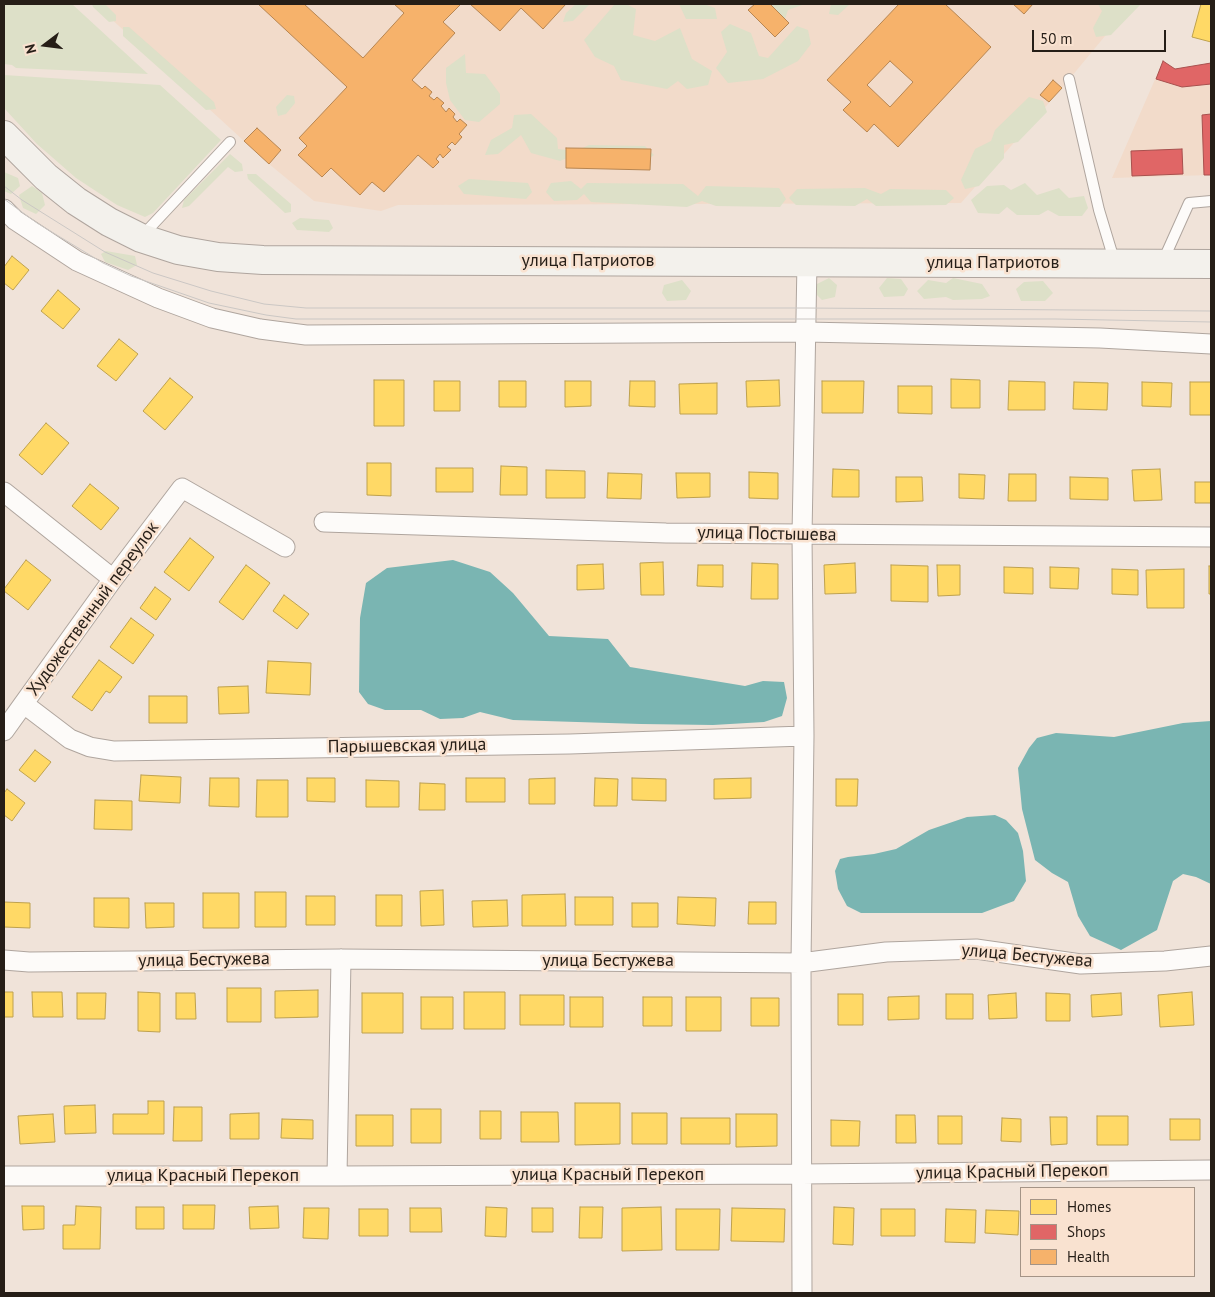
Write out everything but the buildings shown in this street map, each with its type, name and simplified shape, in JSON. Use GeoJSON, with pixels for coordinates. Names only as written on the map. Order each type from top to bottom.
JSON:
{"type":"FeatureCollection","features":[{"type":"Feature","properties":{"kind":"main road","name":"улица Патриотов"},"geometry":{"type":"LineString","coordinates":[[4,135],[46,177],[76,201],[109,222],[141,238],[178,250],[218,258],[263,260],[1211,264]]}},
{"type":"Feature","properties":{"kind":"street"},"geometry":{"type":"LineString","coordinates":[[4,210],[15,220],[77,261],[158,298],[212,318],[260,329],[306,336],[806,332],[1100,338],[1211,344]]}},
{"type":"Feature","properties":{"kind":"street"},"geometry":{"type":"LineString","coordinates":[[802,1293],[801,963],[804,736],[802,535],[807,262]]}},
{"type":"Feature","properties":{"kind":"street","name":"Художественный переулок"},"geometry":{"type":"LineString","coordinates":[[4,731],[113,578],[182,488],[285,547]]}},
{"type":"Feature","properties":{"kind":"street"},"geometry":{"type":"LineString","coordinates":[[4,492],[113,578]]}},
{"type":"Feature","properties":{"kind":"street","name":"улица Постышева"},"geometry":{"type":"LineString","coordinates":[[324,522],[802,535],[1211,537]]}},
{"type":"Feature","properties":{"kind":"street","name":"Парышевская улица"},"geometry":{"type":"LineString","coordinates":[[24,704],[70,739],[90,747],[114,751],[570,744],[804,736]]}},
{"type":"Feature","properties":{"kind":"street","name":"улица Бестужева"},"geometry":{"type":"LineString","coordinates":[[4,960],[29,962],[341,959],[801,963],[886,952],[976,949],[1081,964],[1165,961],[1211,956]]}},
{"type":"Feature","properties":{"kind":"street"},"geometry":{"type":"LineString","coordinates":[[337,1176],[341,959]]}},
{"type":"Feature","properties":{"kind":"street","name":"улица Красный Перекоп"},"geometry":{"type":"LineString","coordinates":[[4,1176],[801,1174],[1211,1170]]}},
{"type":"Feature","properties":{"kind":"lane"},"geometry":{"type":"LineString","coordinates":[[1069,79],[1099,210],[1115,264]]}},
{"type":"Feature","properties":{"kind":"lane"},"geometry":{"type":"LineString","coordinates":[[141,238],[230,142]]}},
{"type":"Feature","properties":{"kind":"lane"},"geometry":{"type":"LineString","coordinates":[[1161,264],[1189,203],[1211,202]]}},
{"type":"Feature","properties":{"kind":"shaded area"},"geometry":{"type":"Polygon","coordinates":[[[95,4],[1126,4],[1129,7],[1062,88],[961,203],[398,205],[381,211],[314,201],[269,164],[95,4]]]}},
{"type":"Feature","properties":{"kind":"shaded area"},"geometry":{"type":"Polygon","coordinates":[[[1163,61],[1175,69],[1211,63],[1211,175],[1112,178],[1163,61]]]}},
{"type":"Feature","properties":{"kind":"green space"},"geometry":{"type":"Polygon","coordinates":[[[4,4],[72,4],[148,74],[16,68],[12,65],[4,64],[4,4]]]}},
{"type":"Feature","properties":{"kind":"green space"},"geometry":{"type":"Polygon","coordinates":[[[92,4],[105,4],[116,15],[116,21],[109,22],[92,4]]]}},
{"type":"Feature","properties":{"kind":"green space"},"geometry":{"type":"Polygon","coordinates":[[[576,4],[590,4],[573,21],[563,22],[566,13],[576,4]]]}},
{"type":"Feature","properties":{"kind":"green space"},"geometry":{"type":"Polygon","coordinates":[[[615,4],[626,4],[636,9],[633,35],[655,41],[680,28],[692,59],[712,71],[708,85],[687,89],[678,81],[667,89],[621,80],[614,66],[595,57],[584,40],[615,4]]]}},
{"type":"Feature","properties":{"kind":"green space"},"geometry":{"type":"Polygon","coordinates":[[[679,4],[704,4],[715,8],[717,19],[686,19],[679,4]]]}},
{"type":"Feature","properties":{"kind":"green space"},"geometry":{"type":"Polygon","coordinates":[[[770,4],[805,4],[788,10],[782,28],[762,12],[770,4]]]}},
{"type":"Feature","properties":{"kind":"green space"},"geometry":{"type":"Polygon","coordinates":[[[831,4],[850,4],[838,15],[829,14],[831,4]]]}},
{"type":"Feature","properties":{"kind":"green space"},"geometry":{"type":"Polygon","coordinates":[[[1098,4],[1141,4],[1111,35],[1096,37],[1093,28],[1102,11],[1098,4]]]}},
{"type":"Feature","properties":{"kind":"green space"},"geometry":{"type":"Polygon","coordinates":[[[730,24],[751,33],[759,56],[768,58],[797,26],[808,30],[811,44],[798,61],[763,79],[728,83],[716,68],[727,52],[721,32],[730,24]]]}},
{"type":"Feature","properties":{"kind":"green space"},"geometry":{"type":"Polygon","coordinates":[[[123,27],[129,27],[214,102],[216,109],[206,110],[123,36],[123,27]]]}},
{"type":"Feature","properties":{"kind":"green space"},"geometry":{"type":"Polygon","coordinates":[[[465,54],[466,73],[485,74],[500,94],[500,104],[479,122],[465,120],[450,100],[446,83],[446,68],[465,54]]]}},
{"type":"Feature","properties":{"kind":"green space"},"geometry":{"type":"Polygon","coordinates":[[[4,75],[160,85],[221,140],[153,213],[145,217],[117,205],[76,178],[37,144],[4,108],[4,75]]]}},
{"type":"Feature","properties":{"kind":"green space"},"geometry":{"type":"Polygon","coordinates":[[[287,95],[294,96],[295,103],[286,114],[278,116],[276,107],[287,95]]]}},
{"type":"Feature","properties":{"kind":"green space"},"geometry":{"type":"Polygon","coordinates":[[[1029,97],[1043,101],[1047,112],[1018,142],[1004,145],[1004,158],[979,186],[965,189],[961,180],[975,149],[991,141],[995,130],[1029,97]]]}},
{"type":"Feature","properties":{"kind":"green space"},"geometry":{"type":"Polygon","coordinates":[[[531,114],[557,138],[558,149],[576,151],[589,145],[645,146],[654,155],[645,161],[574,155],[560,161],[531,153],[521,135],[498,154],[485,155],[491,140],[512,128],[514,115],[531,114]]]}},
{"type":"Feature","properties":{"kind":"green space"},"geometry":{"type":"Polygon","coordinates":[[[230,154],[242,164],[243,171],[235,172],[228,167],[189,206],[182,208],[184,200],[230,154]]]}},
{"type":"Feature","properties":{"kind":"green space"},"geometry":{"type":"Polygon","coordinates":[[[4,172],[18,178],[20,186],[11,194],[4,191],[4,172]]]}},
{"type":"Feature","properties":{"kind":"green space"},"geometry":{"type":"Polygon","coordinates":[[[247,174],[256,174],[291,204],[291,212],[285,213],[248,179],[247,174]]]}},
{"type":"Feature","properties":{"kind":"green space"},"geometry":{"type":"Polygon","coordinates":[[[469,179],[528,183],[532,192],[526,199],[464,194],[458,186],[469,179]]]}},
{"type":"Feature","properties":{"kind":"green space"},"geometry":{"type":"Polygon","coordinates":[[[571,181],[581,189],[587,183],[683,184],[698,196],[706,186],[779,188],[786,199],[780,207],[716,206],[702,201],[687,207],[591,202],[584,194],[577,200],[554,201],[546,192],[551,183],[571,181]]]}},
{"type":"Feature","properties":{"kind":"green space"},"geometry":{"type":"Polygon","coordinates":[[[1025,183],[1037,195],[1059,188],[1069,198],[1084,196],[1088,208],[1082,216],[1059,216],[1048,210],[1039,215],[1017,215],[1007,207],[999,214],[978,213],[971,200],[987,186],[1004,185],[1011,190],[1025,183]]]}},
{"type":"Feature","properties":{"kind":"green space"},"geometry":{"type":"Polygon","coordinates":[[[32,186],[42,193],[45,205],[36,214],[23,208],[19,195],[32,186]]]}},
{"type":"Feature","properties":{"kind":"green space"},"geometry":{"type":"Polygon","coordinates":[[[865,188],[881,194],[890,189],[946,190],[954,198],[946,205],[876,206],[867,199],[855,206],[796,205],[789,198],[797,189],[865,188]]]}},
{"type":"Feature","properties":{"kind":"green space"},"geometry":{"type":"Polygon","coordinates":[[[300,218],[329,220],[333,228],[329,232],[297,230],[292,223],[300,218]]]}},
{"type":"Feature","properties":{"kind":"green space"},"geometry":{"type":"Polygon","coordinates":[[[106,251],[135,256],[137,265],[128,270],[105,262],[101,254],[106,251]]]}},
{"type":"Feature","properties":{"kind":"green space"},"geometry":{"type":"Polygon","coordinates":[[[829,278],[837,285],[835,297],[822,300],[815,293],[817,284],[829,278]]]}},
{"type":"Feature","properties":{"kind":"green space"},"geometry":{"type":"Polygon","coordinates":[[[887,278],[901,279],[908,289],[904,296],[884,297],[879,288],[887,278]]]}},
{"type":"Feature","properties":{"kind":"green space"},"geometry":{"type":"Polygon","coordinates":[[[953,278],[982,284],[990,296],[982,299],[953,300],[946,297],[924,299],[917,291],[928,280],[946,283],[953,278]]]}},
{"type":"Feature","properties":{"kind":"green space"},"geometry":{"type":"Polygon","coordinates":[[[682,280],[691,291],[686,300],[667,301],[662,293],[664,285],[682,280]]]}},
{"type":"Feature","properties":{"kind":"green space"},"geometry":{"type":"Polygon","coordinates":[[[1043,281],[1053,293],[1045,301],[1021,301],[1016,289],[1024,282],[1043,281]]]}},
{"type":"Feature","properties":{"kind":"water"},"geometry":{"type":"Polygon","coordinates":[[[453,560],[490,572],[513,593],[549,636],[608,639],[630,667],[745,686],[763,681],[784,682],[787,698],[782,716],[764,722],[713,725],[513,720],[480,712],[463,718],[440,719],[421,710],[385,710],[368,704],[359,692],[360,618],[366,583],[387,568],[453,560]]]}},
{"type":"Feature","properties":{"kind":"water"},"geometry":{"type":"Polygon","coordinates":[[[1211,721],[1211,884],[1196,877],[1183,874],[1173,881],[1157,930],[1121,950],[1090,936],[1078,916],[1068,882],[1035,860],[1022,809],[1018,768],[1029,748],[1037,738],[1056,733],[1114,737],[1183,723],[1211,721]]]}},
{"type":"Feature","properties":{"kind":"water"},"geometry":{"type":"Polygon","coordinates":[[[995,815],[1006,820],[1018,833],[1023,851],[1026,881],[1014,901],[982,913],[861,913],[847,906],[838,889],[835,871],[840,859],[896,849],[929,830],[967,817],[995,815]]]}},
{"type":"Feature","properties":{"kind":"tram line"},"geometry":{"type":"LineString","coordinates":[[4,186],[22,200],[105,252],[153,273],[211,291],[264,304],[306,308],[806,308],[1211,311]]}},
{"type":"Feature","properties":{"kind":"tram line"},"geometry":{"type":"LineString","coordinates":[[4,199],[37,223],[103,263],[131,276],[209,303],[296,319],[1056,319],[1211,322]]}}]}
